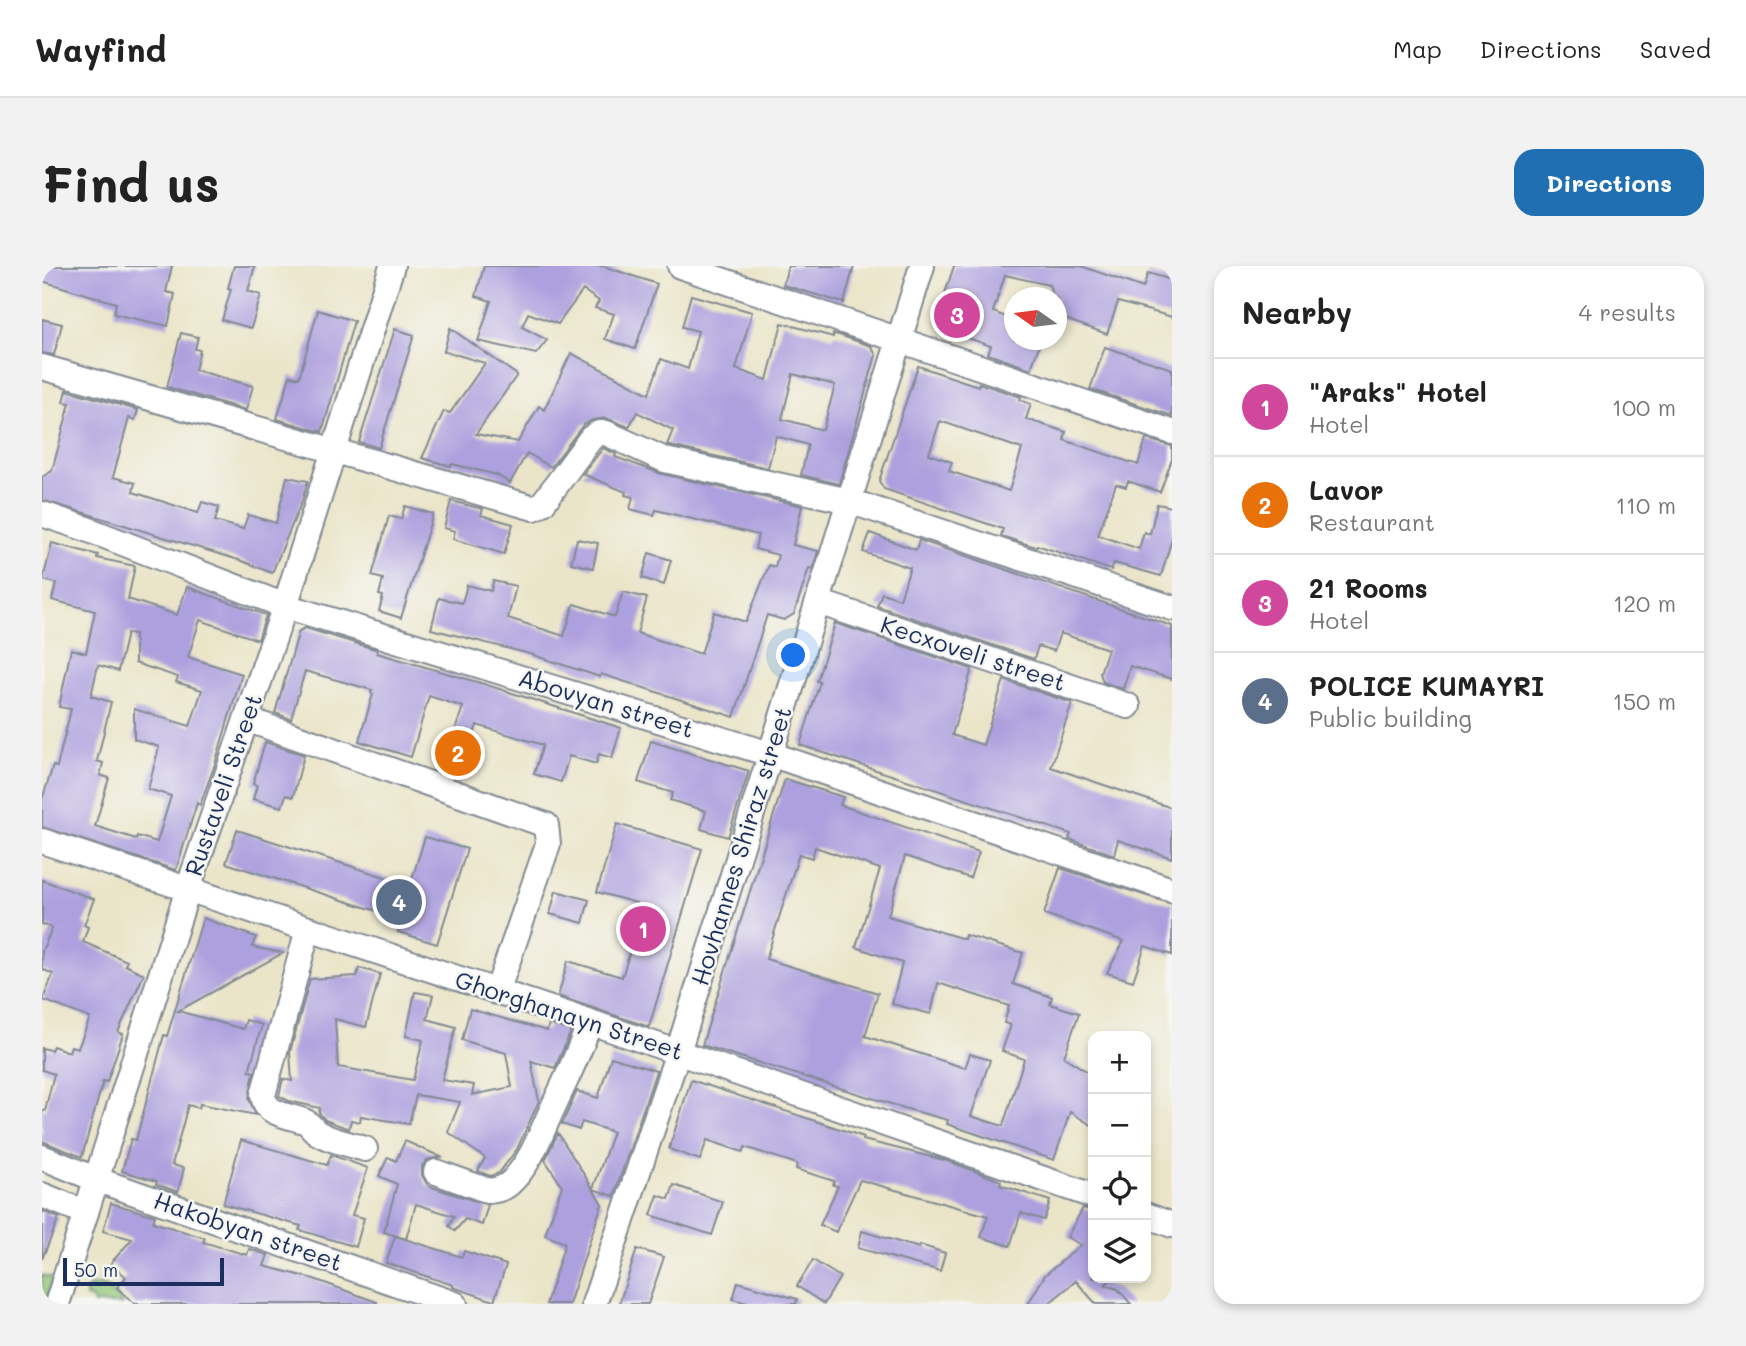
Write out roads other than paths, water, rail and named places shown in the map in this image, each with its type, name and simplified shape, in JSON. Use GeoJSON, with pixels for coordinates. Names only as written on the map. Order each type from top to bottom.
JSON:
{"type":"FeatureCollection","features":[{"type":"Feature","properties":{"kind":"street","name":"Rustaveli Street"},"geometry":{"type":"LineString","coordinates":[[57,1304],[188,888],[285,606],[392,266]]}},
{"type":"Feature","properties":{"kind":"street"},"geometry":{"type":"LineString","coordinates":[[680,266],[1172,432]]}},
{"type":"Feature","properties":{"kind":"street","name":"Hovhannes Shiraz street"},"geometry":{"type":"LineString","coordinates":[[594,1304],[678,1052],[922,266]]}},
{"type":"Feature","properties":{"kind":"street"},"geometry":{"type":"LineString","coordinates":[[42,367],[534,508],[543,503],[591,438],[599,433],[606,433],[665,460],[849,501],[1172,608]]}},
{"type":"Feature","properties":{"kind":"street","name":"Abovyan street"},"geometry":{"type":"LineString","coordinates":[[42,514],[285,606],[770,754],[1172,890]]}},
{"type":"Feature","properties":{"kind":"street","name":"Kecxoveli street"},"geometry":{"type":"LineString","coordinates":[[818,602],[1128,706]]}},
{"type":"Feature","properties":{"kind":"street"},"geometry":{"type":"LineString","coordinates":[[246,719],[546,825],[548,844],[497,992]]}},
{"type":"Feature","properties":{"kind":"street","name":"Ghorghanayn Street"},"geometry":{"type":"LineString","coordinates":[[42,841],[590,1022],[1088,1194]]}},
{"type":"Feature","properties":{"kind":"street"},"geometry":{"type":"LineString","coordinates":[[308,929],[275,1046],[263,1095],[264,1101],[267,1107],[274,1111],[309,1123],[317,1132],[365,1149]]}},
{"type":"Feature","properties":{"kind":"street"},"geometry":{"type":"LineString","coordinates":[[436,1172],[489,1191],[508,1184],[524,1165],[544,1128],[571,1072],[590,1022]]}},
{"type":"Feature","properties":{"kind":"street","name":"Hakobyan street"},"geometry":{"type":"LineString","coordinates":[[42,1157],[95,1179],[455,1304]]}},
{"type":"Feature","properties":{"kind":"street"},"geometry":{"type":"LineString","coordinates":[[42,1195],[86,1213]]}},
{"type":"Feature","properties":{"kind":"street"},"geometry":{"type":"LineString","coordinates":[[1151,1217],[1172,1225]]}},
{"type":"Feature","properties":{"kind":"place","name":"21 Rooms"},"geometry":{"type":"Point","coordinates":[957,315]}},
{"type":"Feature","properties":{"kind":"place","name":"Lavor"},"geometry":{"type":"Point","coordinates":[458,753]}},
{"type":"Feature","properties":{"kind":"place","name":"POLICE KUMAYRI"},"geometry":{"type":"Point","coordinates":[399,902]}},
{"type":"Feature","properties":{"kind":"place","name":"\"Araks\" Hotel"},"geometry":{"type":"Point","coordinates":[643,929]}}]}
